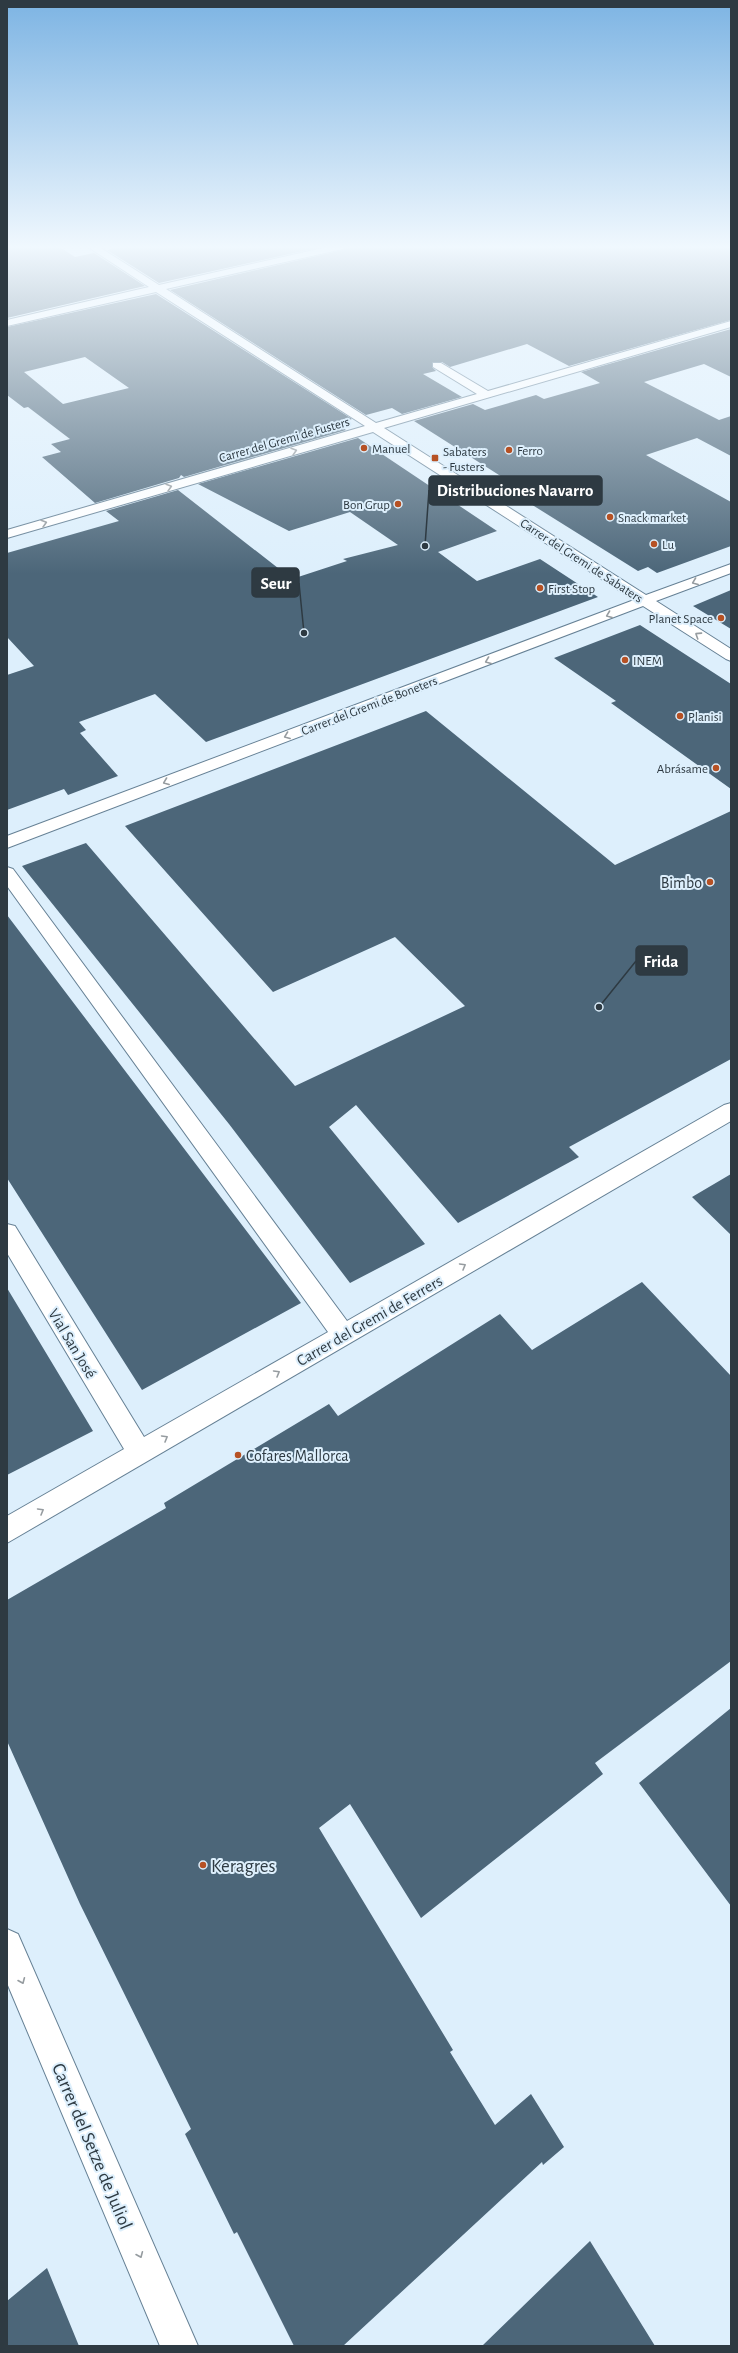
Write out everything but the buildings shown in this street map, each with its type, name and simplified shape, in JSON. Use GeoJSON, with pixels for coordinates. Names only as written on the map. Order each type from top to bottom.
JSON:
{"type":"FeatureCollection","features":[{"type":"Feature","properties":{"kind":"street","name":"Carrer del Gremi de Sabaters"},"geometry":{"type":"LineString","coordinates":[[262,355],[731,656]]}},
{"type":"Feature","properties":{"kind":"street","name":"Carrer del Gremi de Fusters"},"geometry":{"type":"LineString","coordinates":[[7,534],[625,355]]}},
{"type":"Feature","properties":{"kind":"street"},"geometry":{"type":"LineString","coordinates":[[437,365],[487,395]]}},
{"type":"Feature","properties":{"kind":"street","name":"Carrer del Gremi de Boneters"},"geometry":{"type":"LineString","coordinates":[[7,842],[731,568]]}},
{"type":"Feature","properties":{"kind":"street"},"geometry":{"type":"LineString","coordinates":[[7,872],[343,1334]]}},
{"type":"Feature","properties":{"kind":"street","name":"Carrer del Gremi de Ferrers"},"geometry":{"type":"LineString","coordinates":[[7,1530],[343,1334],[731,1111]]}},
{"type":"Feature","properties":{"kind":"street","name":"Vial San José"},"geometry":{"type":"LineString","coordinates":[[7,1233],[140,1453]]}},
{"type":"Feature","properties":{"kind":"street","name":"Carrer del Setze de Juliol"},"geometry":{"type":"LineString","coordinates":[[7,1945],[179,2346]]}},
{"type":"Feature","properties":{"kind":"place","name":"Manuel"},"geometry":{"type":"Point","coordinates":[364,448]}},
{"type":"Feature","properties":{"kind":"place","name":"Ferro"},"geometry":{"type":"Point","coordinates":[509,450]}},
{"type":"Feature","properties":{"kind":"place","name":"Sabaters - Fusters"},"geometry":{"type":"Point","coordinates":[435,458]}},
{"type":"Feature","properties":{"kind":"place","name":"Bon Grup"},"geometry":{"type":"Point","coordinates":[398,504]}},
{"type":"Feature","properties":{"kind":"place","name":"Snack market"},"geometry":{"type":"Point","coordinates":[610,517]}},
{"type":"Feature","properties":{"kind":"place","name":"Lu"},"geometry":{"type":"Point","coordinates":[654,544]}},
{"type":"Feature","properties":{"kind":"place","name":"Distribuciones Navarro"},"geometry":{"type":"Point","coordinates":[425,546]}},
{"type":"Feature","properties":{"kind":"place","name":"First Stop"},"geometry":{"type":"Point","coordinates":[540,588]}},
{"type":"Feature","properties":{"kind":"place","name":"Planet Space"},"geometry":{"type":"Point","coordinates":[721,618]}},
{"type":"Feature","properties":{"kind":"place","name":"Seur"},"geometry":{"type":"Point","coordinates":[304,633]}},
{"type":"Feature","properties":{"kind":"place","name":"INEM"},"geometry":{"type":"Point","coordinates":[625,660]}},
{"type":"Feature","properties":{"kind":"place","name":"Planisi"},"geometry":{"type":"Point","coordinates":[680,716]}},
{"type":"Feature","properties":{"kind":"place","name":"Abrásame"},"geometry":{"type":"Point","coordinates":[716,768]}},
{"type":"Feature","properties":{"kind":"place","name":"Bimbo"},"geometry":{"type":"Point","coordinates":[710,882]}},
{"type":"Feature","properties":{"kind":"place","name":"Frida"},"geometry":{"type":"Point","coordinates":[599,1007]}},
{"type":"Feature","properties":{"kind":"place","name":"Cofares Mallorca"},"geometry":{"type":"Point","coordinates":[238,1455]}},
{"type":"Feature","properties":{"kind":"place","name":"Keragres"},"geometry":{"type":"Point","coordinates":[203,1865]}}]}
